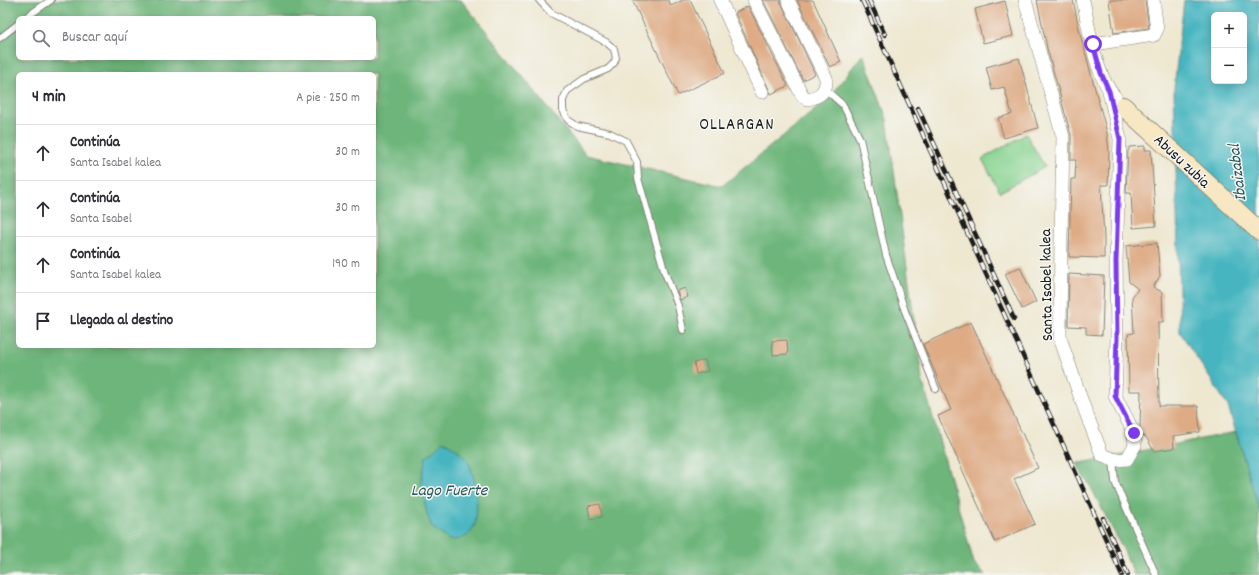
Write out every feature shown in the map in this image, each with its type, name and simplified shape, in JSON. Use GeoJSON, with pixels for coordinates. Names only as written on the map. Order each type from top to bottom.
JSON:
{"type":"FeatureCollection","features":[{"type":"Feature","properties":{"kind":"street"},"geometry":{"type":"LineString","coordinates":[[720,0],[762,92]]}},
{"type":"Feature","properties":{"kind":"street"},"geometry":{"type":"LineString","coordinates":[[754,0],[802,95],[807,99],[814,98],[819,96],[825,89],[826,78],[788,0]]}},
{"type":"Feature","properties":{"kind":"street","name":"Santa Isabel kalea"},"geometry":{"type":"LineString","coordinates":[[1025,0],[1063,137],[1060,338],[1102,455],[1112,459]]}},
{"type":"Feature","properties":{"kind":"street"},"geometry":{"type":"LineString","coordinates":[[1083,0],[1101,73],[1109,91],[1120,139],[1116,261],[1117,338],[1115,396],[1134,433],[1135,445],[1127,458],[1116,460],[1112,459]]}},
{"type":"Feature","properties":{"kind":"street"},"geometry":{"type":"LineString","coordinates":[[1093,44],[1154,35],[1157,29],[1153,0]]}},
{"type":"Feature","properties":{"kind":"street"},"geometry":{"type":"LineString","coordinates":[[1109,91],[1123,106]]}},
{"type":"Feature","properties":{"kind":"street","name":"Abusu zubia"},"geometry":{"type":"LineString","coordinates":[[1123,106],[1259,231]]}},
{"type":"Feature","properties":{"kind":"street"},"geometry":{"type":"LineString","coordinates":[[1120,139],[1125,127],[1139,121]]}},
{"type":"Feature","properties":{"kind":"lane"},"geometry":{"type":"LineString","coordinates":[[28,16],[51,0]]}},
{"type":"Feature","properties":{"kind":"lane"},"geometry":{"type":"LineString","coordinates":[[539,0],[551,13],[606,42],[614,49],[616,58],[614,63],[608,69],[584,79],[568,91],[563,100],[563,110],[568,120],[577,126],[610,133],[626,141],[634,155],[637,162],[638,178],[665,273],[678,306],[683,330]]}},
{"type":"Feature","properties":{"kind":"lane"},"geometry":{"type":"LineString","coordinates":[[0,38],[16,26]]}},
{"type":"Feature","properties":{"kind":"lane"},"geometry":{"type":"LineString","coordinates":[[825,89],[843,105],[860,139],[886,255],[905,312],[936,389]]}},
{"type":"Feature","properties":{"kind":"lane"},"geometry":{"type":"LineString","coordinates":[[1112,459],[1115,482],[1156,575]]}},
{"type":"Feature","properties":{"kind":"green space"},"geometry":{"type":"Polygon","coordinates":[[[0,0],[461,0],[586,155],[722,186],[827,100],[863,54],[887,119],[922,379],[974,563],[986,575],[0,575],[0,0]]]}},
{"type":"Feature","properties":{"kind":"green space"},"geometry":{"type":"Polygon","coordinates":[[[1026,134],[1045,167],[1000,192],[982,159],[1026,134]]]}},
{"type":"Feature","properties":{"kind":"green space"},"geometry":{"type":"Polygon","coordinates":[[[1236,432],[1259,509],[1259,575],[1134,575],[1124,551],[1077,463],[1236,432]]]}},
{"type":"Feature","properties":{"kind":"water","name":"Ibaizabal"},"geometry":{"type":"Polygon","coordinates":[[[1184,0],[1259,0],[1259,509],[1228,406],[1180,332],[1174,88],[1184,0]]]}},
{"type":"Feature","properties":{"kind":"water","name":"Lago Fuerte"},"geometry":{"type":"Polygon","coordinates":[[[444,441],[459,451],[466,458],[470,464],[475,484],[477,506],[474,526],[471,532],[466,536],[455,540],[449,540],[432,527],[427,514],[421,482],[426,457],[444,441]]]}},
{"type":"Feature","properties":{"kind":"building"},"geometry":{"type":"Polygon","coordinates":[[[632,0],[668,0],[671,6],[683,0],[690,0],[725,73],[678,95],[632,0]]]}},
{"type":"Feature","properties":{"kind":"building"},"geometry":{"type":"Polygon","coordinates":[[[763,0],[780,0],[815,74],[803,80],[763,0]]]}},
{"type":"Feature","properties":{"kind":"building"},"geometry":{"type":"Polygon","coordinates":[[[797,0],[813,0],[841,62],[830,67],[797,0]]]}},
{"type":"Feature","properties":{"kind":"building"},"geometry":{"type":"Polygon","coordinates":[[[1037,0],[1073,0],[1080,33],[1107,133],[1109,152],[1108,185],[1101,185],[1104,258],[1069,257],[1071,179],[1075,179],[1076,160],[1071,160],[1071,135],[1047,48],[1037,0]]]}},
{"type":"Feature","properties":{"kind":"building"},"geometry":{"type":"Polygon","coordinates":[[[1109,0],[1145,0],[1149,28],[1114,33],[1109,0]]]}},
{"type":"Feature","properties":{"kind":"building"},"geometry":{"type":"Polygon","coordinates":[[[1005,1],[1013,36],[983,43],[975,9],[1005,1]]]}},
{"type":"Feature","properties":{"kind":"building"},"geometry":{"type":"Polygon","coordinates":[[[748,6],[788,86],[771,94],[735,13],[748,6]]]}},
{"type":"Feature","properties":{"kind":"building"},"geometry":{"type":"Polygon","coordinates":[[[1019,58],[1038,128],[1004,138],[998,118],[1012,114],[1004,87],[992,90],[986,67],[1019,58]]]}},
{"type":"Feature","properties":{"kind":"building"},"geometry":{"type":"Polygon","coordinates":[[[1145,146],[1145,150],[1151,150],[1156,226],[1133,228],[1131,193],[1126,193],[1128,151],[1129,147],[1145,146]]]}},
{"type":"Feature","properties":{"kind":"building"},"geometry":{"type":"Polygon","coordinates":[[[1157,243],[1160,276],[1153,287],[1162,292],[1163,322],[1158,322],[1159,406],[1198,406],[1200,432],[1173,436],[1174,448],[1154,451],[1146,437],[1142,435],[1140,428],[1141,391],[1129,391],[1128,334],[1134,333],[1132,297],[1138,289],[1129,282],[1126,246],[1157,243]]]}},
{"type":"Feature","properties":{"kind":"building"},"geometry":{"type":"Polygon","coordinates":[[[1020,267],[1036,302],[1022,309],[1005,274],[1020,267]]]}},
{"type":"Feature","properties":{"kind":"building"},"geometry":{"type":"Polygon","coordinates":[[[1069,274],[1104,276],[1102,335],[1086,334],[1086,327],[1068,326],[1069,274]]]}},
{"type":"Feature","properties":{"kind":"building"},"geometry":{"type":"Polygon","coordinates":[[[685,288],[688,297],[680,300],[677,291],[685,288]]]}},
{"type":"Feature","properties":{"kind":"building"},"geometry":{"type":"Polygon","coordinates":[[[971,322],[1038,468],[1014,479],[1035,524],[995,542],[938,416],[951,410],[923,344],[971,322]]]}},
{"type":"Feature","properties":{"kind":"building"},"geometry":{"type":"Polygon","coordinates":[[[787,340],[788,354],[773,355],[772,341],[787,340]]]}},
{"type":"Feature","properties":{"kind":"building"},"geometry":{"type":"Polygon","coordinates":[[[705,360],[708,371],[696,374],[694,363],[705,360]]]}},
{"type":"Feature","properties":{"kind":"building"},"geometry":{"type":"Polygon","coordinates":[[[600,504],[602,517],[590,519],[588,506],[600,504]]]}},
{"type":"Feature","properties":{"kind":"railway"},"geometry":{"type":"LineString","coordinates":[[862,0],[1122,575]]}},
{"type":"Feature","properties":{"kind":"railway"},"geometry":{"type":"LineString","coordinates":[[869,0],[885,35]]}},
{"type":"Feature","properties":{"kind":"railway"},"geometry":{"type":"LineString","coordinates":[[918,108],[1014,319]]}},
{"type":"Feature","properties":{"kind":"railway"},"geometry":{"type":"LineString","coordinates":[[1103,518],[1128,575]]}},
{"type":"Feature","properties":{"kind":"district","name":"OLLARGAN"},"geometry":{"type":"Point","coordinates":[737,123]}},
{"type":"Feature","properties":{"kind":"route"},"geometry":{"type":"LineString","coordinates":[[1093,44],[1101,73],[1109,91],[1114,108],[1120,139],[1116,261],[1117,338],[1115,396],[1134,433]]}}]}
